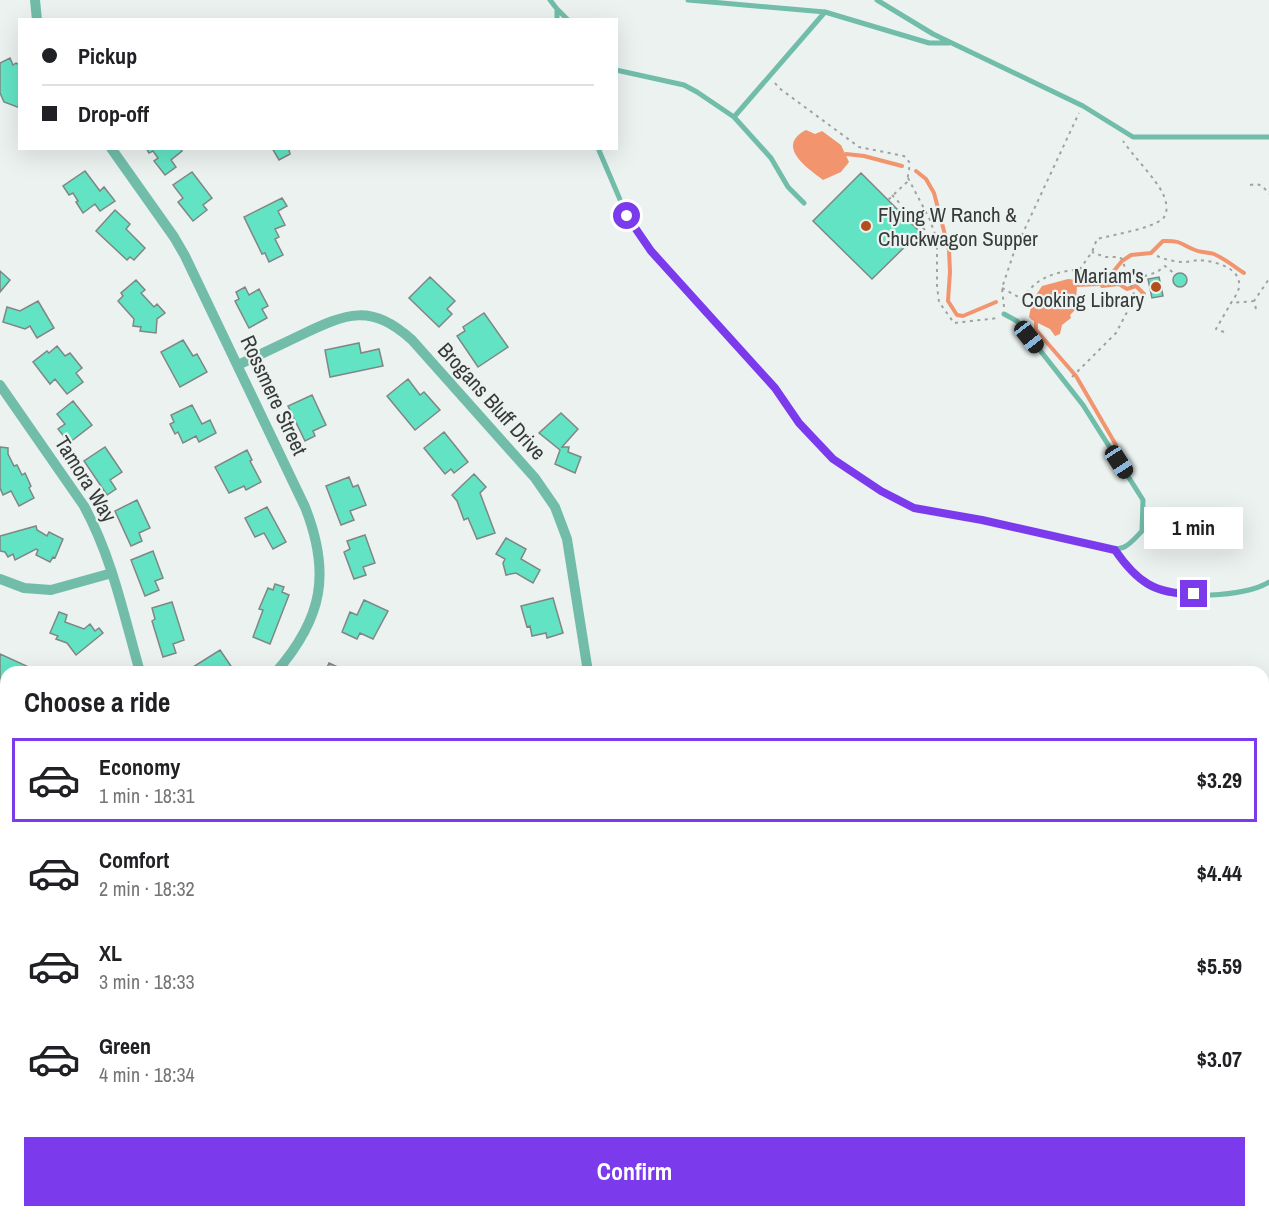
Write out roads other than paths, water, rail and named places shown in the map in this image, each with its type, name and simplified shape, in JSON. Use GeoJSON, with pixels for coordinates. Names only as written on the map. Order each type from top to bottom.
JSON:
{"type":"FeatureCollection","features":[{"type":"Feature","properties":{"kind":"street"},"geometry":{"type":"LineString","coordinates":[[35,0],[36,18]]}},
{"type":"Feature","properties":{"kind":"street","name":"Rossmere Street"},"geometry":{"type":"LineString","coordinates":[[112,150],[174,237],[238,365],[305,507],[314,531],[319,552],[318,591],[310,624],[295,651],[281,666]]}},
{"type":"Feature","properties":{"kind":"street","name":"Brogans Bluff Drive"},"geometry":{"type":"LineString","coordinates":[[238,365],[341,317],[371,316],[399,328],[535,478],[555,507],[567,539],[587,666]]}},
{"type":"Feature","properties":{"kind":"street","name":"Tamora Way"},"geometry":{"type":"LineString","coordinates":[[0,385],[84,506],[103,545],[138,666]]}},
{"type":"Feature","properties":{"kind":"street"},"geometry":{"type":"LineString","coordinates":[[0,579],[24,588],[51,590],[112,573]]}},
{"type":"Feature","properties":{"kind":"lane"},"geometry":{"type":"LineString","coordinates":[[550,0],[566,18]]}},
{"type":"Feature","properties":{"kind":"lane"},"geometry":{"type":"LineString","coordinates":[[688,0],[825,12],[929,43],[950,43]]}},
{"type":"Feature","properties":{"kind":"lane"},"geometry":{"type":"LineString","coordinates":[[878,0],[933,34],[1083,106],[1133,137],[1269,136]]}},
{"type":"Feature","properties":{"kind":"lane"},"geometry":{"type":"LineString","coordinates":[[557,9],[557,18]]}},
{"type":"Feature","properties":{"kind":"lane"},"geometry":{"type":"LineString","coordinates":[[734,117],[825,12]]}},
{"type":"Feature","properties":{"kind":"lane"},"geometry":{"type":"LineString","coordinates":[[618,70],[684,85],[734,117],[771,158],[788,187],[804,203]]}},
{"type":"Feature","properties":{"kind":"lane"},"geometry":{"type":"LineString","coordinates":[[599,150],[627,216],[651,251],[775,388],[799,423],[833,459],[881,491],[914,508],[982,520],[1115,550],[1126,548],[1142,531],[1143,500],[1083,405],[1017,321],[1004,314]]}},
{"type":"Feature","properties":{"kind":"lane"},"geometry":{"type":"LineString","coordinates":[[1115,550],[1140,579],[1149,587],[1161,591],[1177,594],[1245,591],[1269,582]]}},
{"type":"Feature","properties":{"kind":"waterway"},"geometry":{"type":"LineString","coordinates":[[846,154],[864,156],[902,166]]}},
{"type":"Feature","properties":{"kind":"waterway"},"geometry":{"type":"LineString","coordinates":[[916,171],[926,179],[934,193],[949,250],[948,301],[957,315],[963,316],[996,302]]}},
{"type":"Feature","properties":{"kind":"waterway"},"geometry":{"type":"LineString","coordinates":[[1100,284],[1104,283],[1122,261],[1131,255],[1151,253],[1163,241],[1178,242],[1197,251],[1214,254],[1244,273]]}},
{"type":"Feature","properties":{"kind":"waterway"},"geometry":{"type":"LineString","coordinates":[[1102,286],[1119,284],[1127,289],[1136,286],[1144,294]]}},
{"type":"Feature","properties":{"kind":"waterway"},"geometry":{"type":"LineString","coordinates":[[1036,322],[1036,330],[1076,376],[1116,445]]}},
{"type":"Feature","properties":{"kind":"place","name":"Flying W Ranch & Chuckwagon Supper"},"geometry":{"type":"Point","coordinates":[866,226]}},
{"type":"Feature","properties":{"kind":"place","name":"Mariam's Cooking Library"},"geometry":{"type":"Point","coordinates":[1156,287]}}]}
